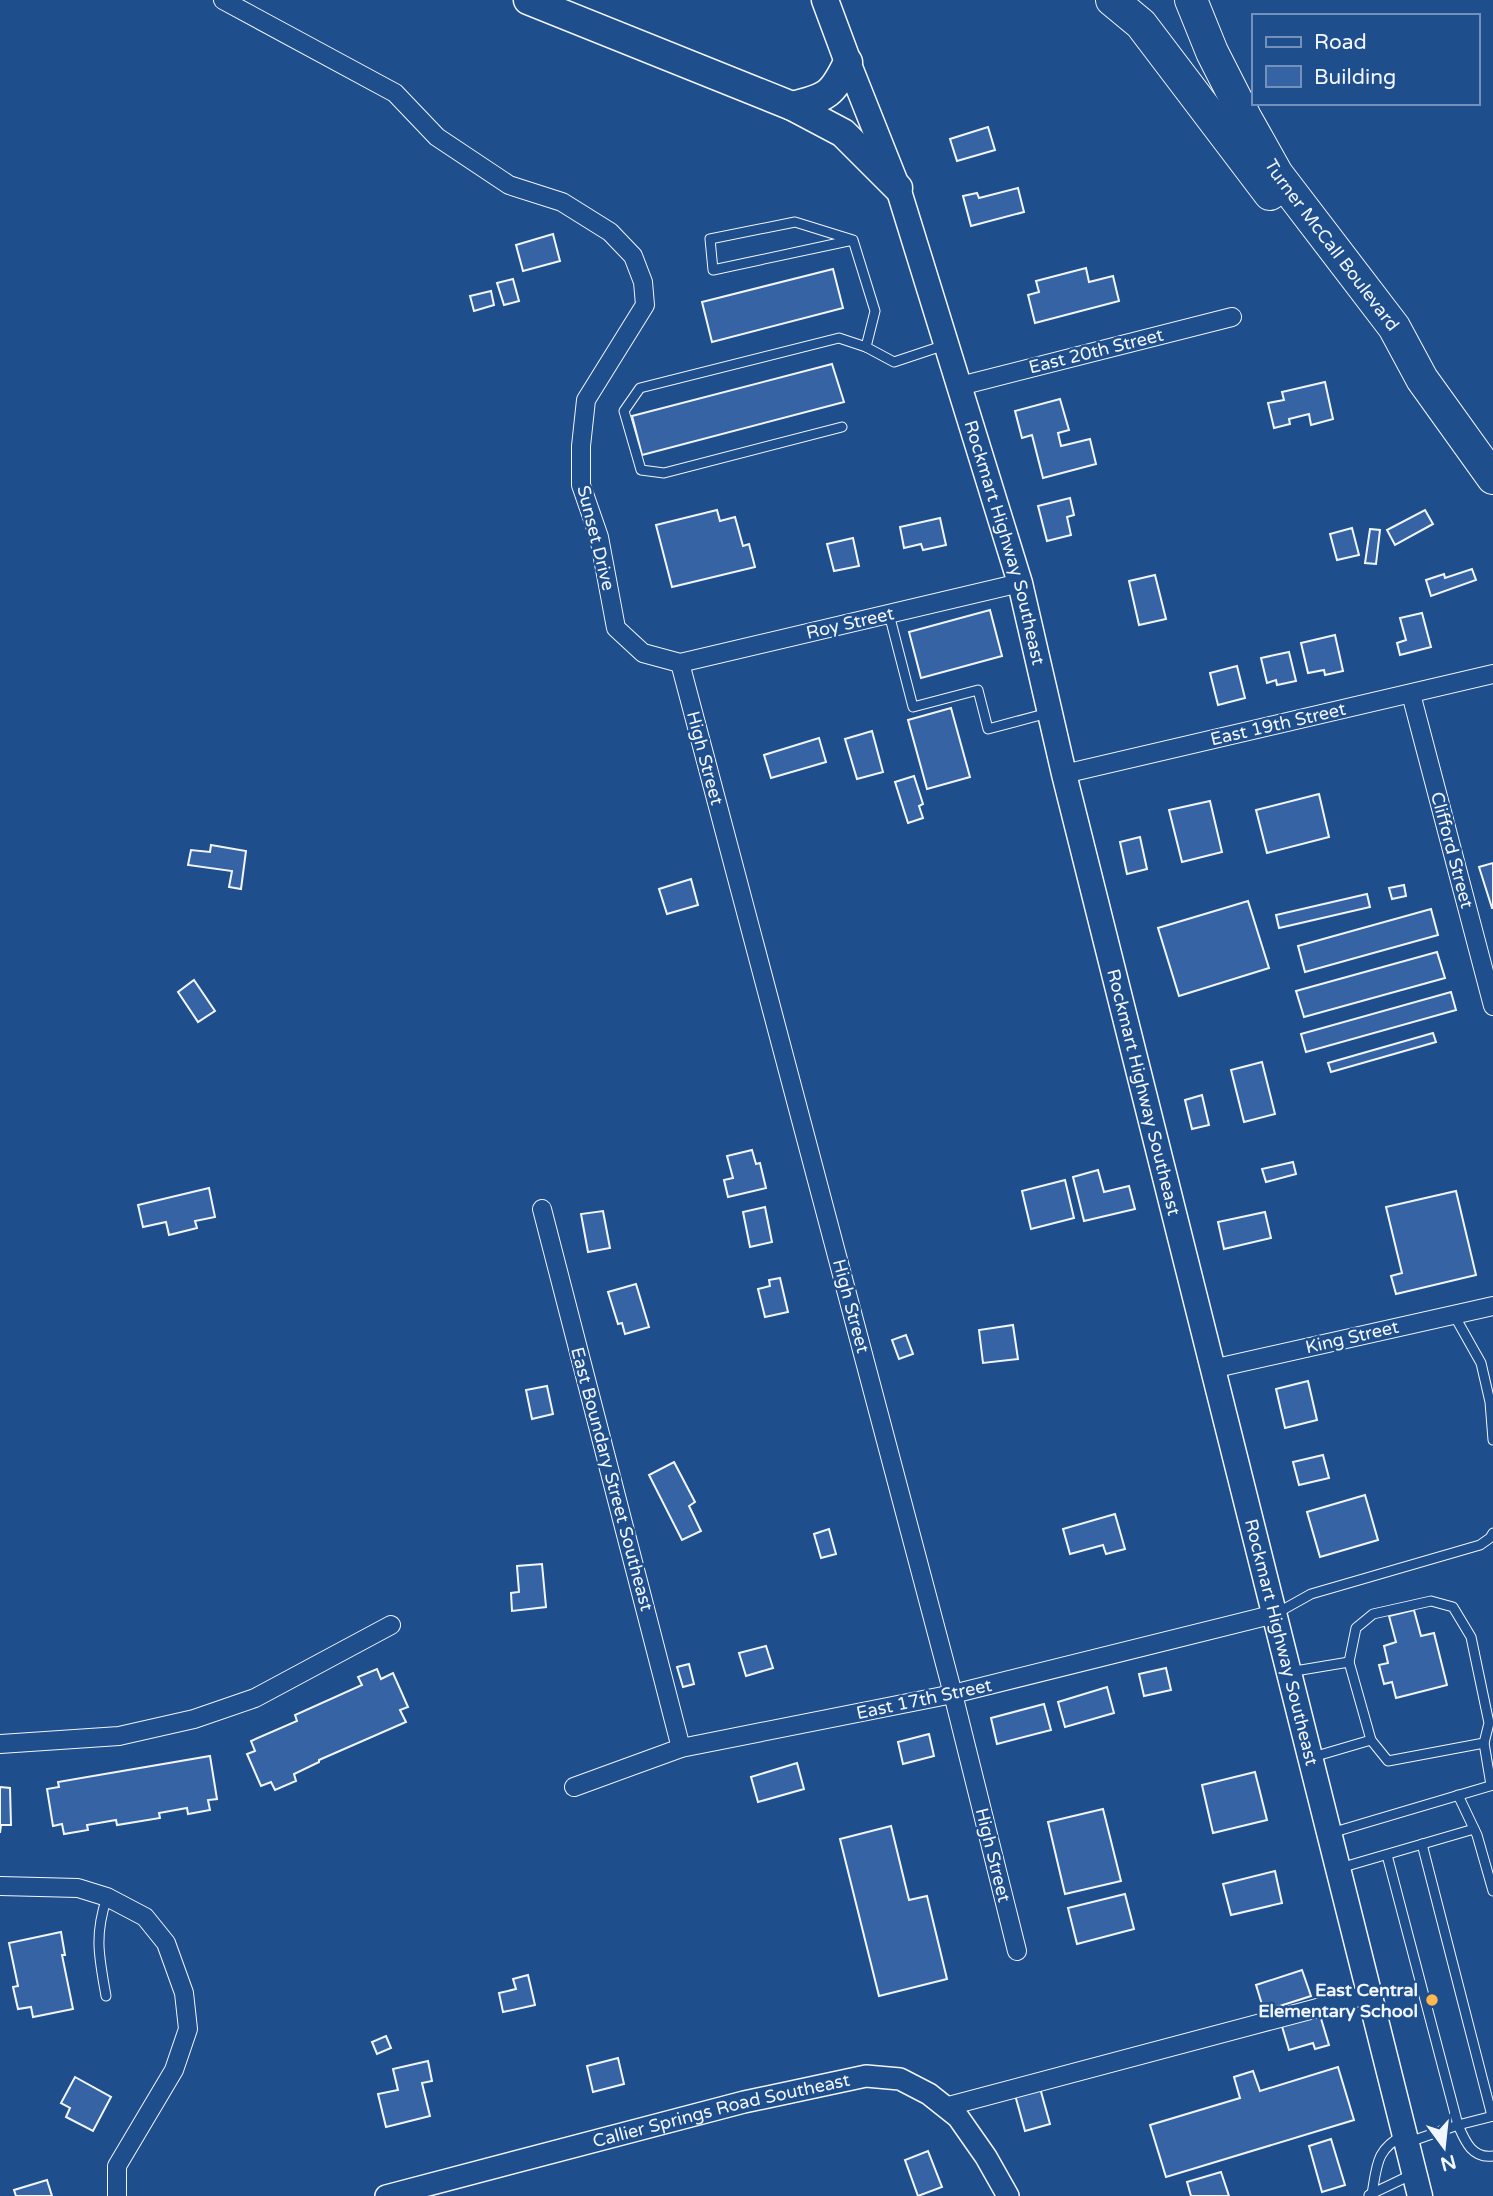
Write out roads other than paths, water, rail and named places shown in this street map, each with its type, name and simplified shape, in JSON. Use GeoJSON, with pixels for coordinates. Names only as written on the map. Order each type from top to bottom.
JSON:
{"type":"FeatureCollection","features":[{"type":"Feature","properties":{"kind":"highway"},"geometry":{"type":"LineString","coordinates":[[528,0],[793,106],[843,133],[898,188]]}},
{"type":"Feature","properties":{"kind":"highway"},"geometry":{"type":"LineString","coordinates":[[1112,0],[1141,24],[1184,84],[1390,347],[1422,379]]}},
{"type":"Feature","properties":{"kind":"highway","name":"Turner McCall Boulevard"},"geometry":{"type":"LineString","coordinates":[[1191,0],[1212,52],[1239,107],[1277,174],[1394,327],[1422,379],[1493,478]]}},
{"type":"Feature","properties":{"kind":"highway"},"geometry":{"type":"LineString","coordinates":[[793,106],[816,100],[835,88],[848,62]]}},
{"type":"Feature","properties":{"kind":"main road","name":"Rockmart Highway Southeast"},"geometry":{"type":"LineString","coordinates":[[825,0],[898,188],[1020,583],[1064,774],[1418,2185]]}},
{"type":"Feature","properties":{"kind":"street","name":"Sunset Drive"},"geometry":{"type":"LineString","coordinates":[[223,0],[395,93],[437,137],[509,185],[562,202],[610,232],[633,256],[643,282],[645,305],[586,400],[581,446],[581,485],[599,537],[617,628],[643,653],[680,663]]}},
{"type":"Feature","properties":{"kind":"street","name":"East 20th Street"},"geometry":{"type":"LineString","coordinates":[[960,386],[1232,317]]}},
{"type":"Feature","properties":{"kind":"street","name":"Roy Street"},"geometry":{"type":"LineString","coordinates":[[680,663],[1020,583]]}},
{"type":"Feature","properties":{"kind":"street","name":"High Street"},"geometry":{"type":"LineString","coordinates":[[680,663],[953,1694],[1017,1951]]}},
{"type":"Feature","properties":{"kind":"street","name":"East 19th Street"},"geometry":{"type":"LineString","coordinates":[[1064,774],[1493,674]]}},
{"type":"Feature","properties":{"kind":"street","name":"Clifford Street"},"geometry":{"type":"LineString","coordinates":[[1410,694],[1484,933],[1493,1006]]}},
{"type":"Feature","properties":{"kind":"street","name":"East Boundary Street Southeast"},"geometry":{"type":"LineString","coordinates":[[542,1209],[681,1748]]}},
{"type":"Feature","properties":{"kind":"street","name":"King Street"},"geometry":{"type":"LineString","coordinates":[[1212,1369],[1493,1306]]}},
{"type":"Feature","properties":{"kind":"street","name":"East 17th Street"},"geometry":{"type":"LineString","coordinates":[[574,1787],[681,1748],[953,1694],[1275,1614]]}},
{"type":"Feature","properties":{"kind":"street"},"geometry":{"type":"LineString","coordinates":[[0,1744],[119,1736],[194,1719],[255,1698],[391,1625]]}},
{"type":"Feature","properties":{"kind":"street"},"geometry":{"type":"LineString","coordinates":[[0,1886],[78,1888],[107,1897],[145,1917],[166,1943],[184,1993],[188,2029],[174,2070],[117,2166],[117,2196]]}},
{"type":"Feature","properties":{"kind":"street"},"geometry":{"type":"LineString","coordinates":[[945,2107],[1370,1994]]}},
{"type":"Feature","properties":{"kind":"street","name":"Callier Springs Road Southeast"},"geometry":{"type":"LineString","coordinates":[[387,2196],[495,2165],[744,2102],[866,2076],[900,2079],[929,2094],[958,2117],[986,2157],[1008,2196]]}},
{"type":"Feature","properties":{"kind":"lane"},"geometry":{"type":"LineString","coordinates":[[795,222],[853,240],[815,248],[713,270],[710,239],[795,222]]}},
{"type":"Feature","properties":{"kind":"lane"},"geometry":{"type":"LineString","coordinates":[[853,240],[875,311],[866,348]]}},
{"type":"Feature","properties":{"kind":"lane"},"geometry":{"type":"LineString","coordinates":[[842,427],[664,473],[641,470],[624,411],[640,388],[839,338],[894,362],[947,344]]}},
{"type":"Feature","properties":{"kind":"lane"},"geometry":{"type":"LineString","coordinates":[[889,614],[913,707],[978,690],[988,729],[1050,712]]}},
{"type":"Feature","properties":{"kind":"lane"},"geometry":{"type":"LineString","coordinates":[[1454,1315],[1481,1363],[1490,1402],[1493,1440]]}},
{"type":"Feature","properties":{"kind":"lane"},"geometry":{"type":"LineString","coordinates":[[1275,1614],[1311,1594],[1480,1545],[1493,1533]]}},
{"type":"Feature","properties":{"kind":"lane"},"geometry":{"type":"LineString","coordinates":[[1330,1833],[1492,1785],[1485,1743],[1489,1723],[1471,1637],[1453,1607],[1430,1601],[1373,1614],[1356,1628],[1349,1662],[1371,1740],[1388,1761],[1485,1743]]}},
{"type":"Feature","properties":{"kind":"lane"},"geometry":{"type":"LineString","coordinates":[[1289,1672],[1349,1662]]}},
{"type":"Feature","properties":{"kind":"lane"},"geometry":{"type":"LineString","coordinates":[[1311,1758],[1371,1740]]}},
{"type":"Feature","properties":{"kind":"lane"},"geometry":{"type":"LineString","coordinates":[[1458,1795],[1474,1829],[1493,1891]]}},
{"type":"Feature","properties":{"kind":"lane"},"geometry":{"type":"LineString","coordinates":[[1338,1869],[1474,1829]]}},
{"type":"Feature","properties":{"kind":"lane"},"geometry":{"type":"LineString","coordinates":[[1418,2185],[1369,2195],[1378,2157],[1390,2142],[1493,2116],[1422,1844]]}},
{"type":"Feature","properties":{"kind":"lane"},"geometry":{"type":"LineString","coordinates":[[1387,1855],[1458,2125],[1467,2145],[1473,2151],[1480,2156],[1493,2156]]}},
{"type":"Feature","properties":{"kind":"lane"},"geometry":{"type":"LineString","coordinates":[[106,1996],[97,1933],[107,1897]]}},
{"type":"Feature","properties":{"kind":"place","name":"East Central Elementary School"},"geometry":{"type":"Point","coordinates":[1432,2000]}}]}
